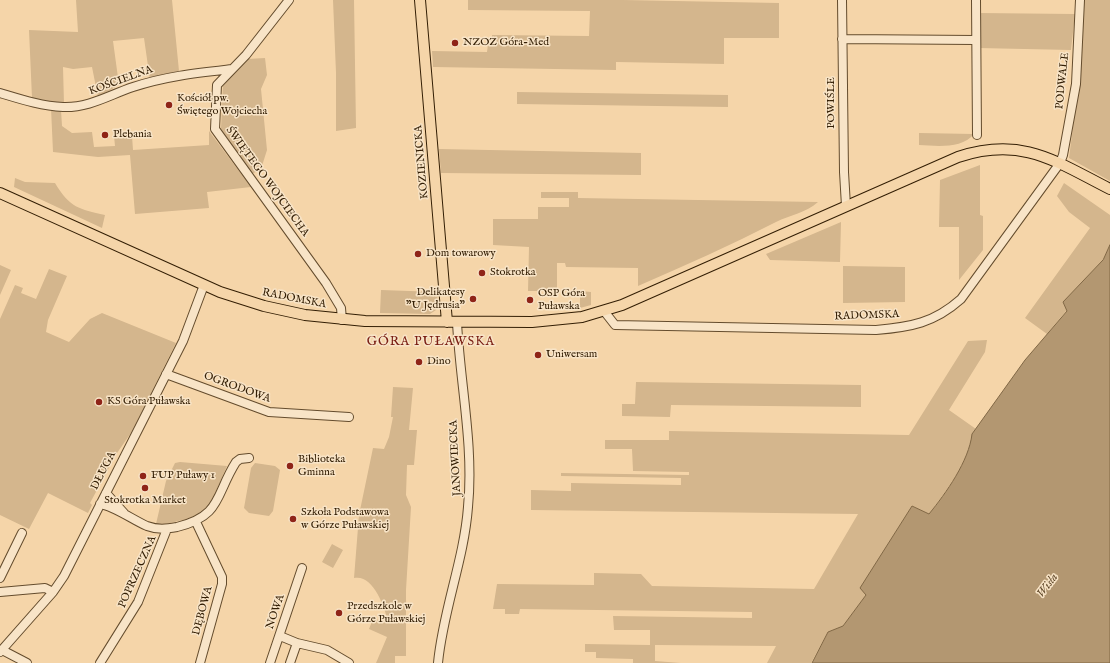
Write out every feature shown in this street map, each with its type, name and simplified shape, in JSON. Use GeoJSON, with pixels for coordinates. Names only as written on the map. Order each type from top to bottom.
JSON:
{"type":"FeatureCollection","features":[{"type":"Feature","properties":{"kind":"main road","name":"KOZIENICKA"},"geometry":{"type":"LineString","coordinates":[[420,0],[452,322]]}},
{"type":"Feature","properties":{"kind":"main road","name":"RADOMSKA"},"geometry":{"type":"LineString","coordinates":[[0,193],[204,285],[264,306],[304,315],[342,320],[452,322],[552,321],[604,311],[648,294],[958,157],[984,150],[1000,148],[1024,151],[1046,157],[1110,189]]}},
{"type":"Feature","properties":{"kind":"street"},"geometry":{"type":"LineString","coordinates":[[203,72],[216,85],[273,22],[289,0]]}},
{"type":"Feature","properties":{"kind":"street","name":"POWIŚLE"},"geometry":{"type":"LineString","coordinates":[[842,0],[844,172],[846,206]]}},
{"type":"Feature","properties":{"kind":"street"},"geometry":{"type":"LineString","coordinates":[[976,0],[977,135]]}},
{"type":"Feature","properties":{"kind":"street","name":"PODWALE"},"geometry":{"type":"LineString","coordinates":[[1060,163],[1063,155],[1076,84],[1080,0]]}},
{"type":"Feature","properties":{"kind":"street"},"geometry":{"type":"LineString","coordinates":[[842,39],[976,40]]}},
{"type":"Feature","properties":{"kind":"street","name":"KOŚCIELNA"},"geometry":{"type":"LineString","coordinates":[[0,93],[30,102],[63,107],[90,105],[132,87],[174,75],[232,69]]}},
{"type":"Feature","properties":{"kind":"street","name":"ŚWIĘTEGO WOJCIECHA"},"geometry":{"type":"LineString","coordinates":[[216,85],[215,129],[326,283],[341,308],[342,320]]}},
{"type":"Feature","properties":{"kind":"street","name":"RADOMSKA"},"geometry":{"type":"LineString","coordinates":[[604,311],[615,325],[876,330],[901,328],[923,323],[946,312],[961,299],[1060,163]]}},
{"type":"Feature","properties":{"kind":"street","name":"DŁUGA"},"geometry":{"type":"LineString","coordinates":[[1,651],[53,592],[64,576],[183,341],[204,285]]}},
{"type":"Feature","properties":{"kind":"street","name":"JANOWIECKA"},"geometry":{"type":"LineString","coordinates":[[438,663],[466,524],[469,497],[469,461],[452,322]]}},
{"type":"Feature","properties":{"kind":"street","name":"OGRODOWA"},"geometry":{"type":"LineString","coordinates":[[166,374],[269,412],[349,417]]}},
{"type":"Feature","properties":{"kind":"street"},"geometry":{"type":"LineString","coordinates":[[100,504],[155,529],[167,529],[196,522],[213,508],[236,462],[240,459],[249,458]]}},
{"type":"Feature","properties":{"kind":"street"},"geometry":{"type":"LineString","coordinates":[[106,493],[124,514]]}},
{"type":"Feature","properties":{"kind":"street","name":"DĘBOWA"},"geometry":{"type":"LineString","coordinates":[[196,522],[222,576],[222,584],[200,663]]}},
{"type":"Feature","properties":{"kind":"street","name":"POPRZECZNA"},"geometry":{"type":"LineString","coordinates":[[100,663],[138,602],[167,529]]}},
{"type":"Feature","properties":{"kind":"street"},"geometry":{"type":"LineString","coordinates":[[0,578],[22,533]]}},
{"type":"Feature","properties":{"kind":"street","name":"NOWA"},"geometry":{"type":"LineString","coordinates":[[270,663],[302,568]]}},
{"type":"Feature","properties":{"kind":"street"},"geometry":{"type":"LineString","coordinates":[[0,592],[45,588],[53,592]]}},
{"type":"Feature","properties":{"kind":"street"},"geometry":{"type":"LineString","coordinates":[[280,636],[297,643],[327,650],[349,663]]}},
{"type":"Feature","properties":{"kind":"street"},"geometry":{"type":"LineString","coordinates":[[290,663],[297,643]]}},
{"type":"Feature","properties":{"kind":"street"},"geometry":{"type":"LineString","coordinates":[[1,651],[27,663]]}},
{"type":"Feature","properties":{"kind":"shaded area"},"geometry":{"type":"Polygon","coordinates":[[[76,0],[172,0],[179,71],[165,74],[150,80],[144,38],[113,41],[119,85],[98,97],[92,67],[73,69],[63,67],[64,104],[32,98],[29,30],[78,32],[76,0]]]}},
{"type":"Feature","properties":{"kind":"shaded area"},"geometry":{"type":"Polygon","coordinates":[[[333,0],[354,0],[356,128],[336,131],[336,73],[333,0]]]}},
{"type":"Feature","properties":{"kind":"shaded area"},"geometry":{"type":"Polygon","coordinates":[[[468,0],[623,0],[779,3],[779,38],[724,38],[724,64],[616,62],[616,70],[433,67],[432,51],[487,52],[488,44],[492,44],[492,35],[589,36],[590,11],[468,10],[468,0]]]}},
{"type":"Feature","properties":{"kind":"shaded area"},"geometry":{"type":"Polygon","coordinates":[[[1082,0],[1110,0],[1110,181],[1069,158],[1077,96],[1082,0]]]}},
{"type":"Feature","properties":{"kind":"shaded area"},"geometry":{"type":"Polygon","coordinates":[[[978,13],[1075,14],[1071,50],[978,48],[978,13]]]}},
{"type":"Feature","properties":{"kind":"shaded area"},"geometry":{"type":"Polygon","coordinates":[[[265,58],[267,75],[261,89],[267,150],[261,169],[252,174],[221,129],[223,85],[247,59],[265,58]]]}},
{"type":"Feature","properties":{"kind":"shaded area"},"geometry":{"type":"Polygon","coordinates":[[[517,92],[728,95],[728,107],[517,104],[517,92]]]}},
{"type":"Feature","properties":{"kind":"shaded area"},"geometry":{"type":"Polygon","coordinates":[[[51,108],[61,110],[62,126],[72,133],[92,132],[94,147],[115,146],[114,136],[132,136],[133,150],[209,145],[209,131],[251,187],[207,192],[209,208],[135,214],[130,155],[98,157],[53,152],[51,108]]]}},
{"type":"Feature","properties":{"kind":"shaded area"},"geometry":{"type":"Polygon","coordinates":[[[919,133],[974,134],[963,142],[949,146],[934,146],[919,145],[919,133]]]}},
{"type":"Feature","properties":{"kind":"shaded area"},"geometry":{"type":"Polygon","coordinates":[[[439,149],[641,153],[641,175],[441,173],[439,149]]]}},
{"type":"Feature","properties":{"kind":"shaded area"},"geometry":{"type":"Polygon","coordinates":[[[980,165],[980,215],[983,216],[983,250],[959,280],[959,227],[939,227],[940,180],[980,165]]]}},
{"type":"Feature","properties":{"kind":"shaded area"},"geometry":{"type":"Polygon","coordinates":[[[15,178],[25,182],[55,183],[65,198],[71,203],[82,209],[105,215],[102,228],[14,187],[15,178]]]}},
{"type":"Feature","properties":{"kind":"shaded area"},"geometry":{"type":"Polygon","coordinates":[[[1064,183],[1110,215],[1110,244],[1103,260],[1063,302],[1067,310],[1047,334],[1025,318],[1090,228],[1069,212],[1057,196],[1064,183]]]}},
{"type":"Feature","properties":{"kind":"shaded area"},"geometry":{"type":"Polygon","coordinates":[[[541,192],[578,192],[578,198],[818,202],[803,211],[638,286],[638,268],[566,267],[565,263],[557,263],[557,291],[528,291],[529,247],[493,245],[493,219],[538,219],[538,207],[569,207],[569,198],[541,198],[541,192]]]}},
{"type":"Feature","properties":{"kind":"shaded area"},"geometry":{"type":"Polygon","coordinates":[[[841,222],[840,262],[770,260],[766,254],[841,222]]]}},
{"type":"Feature","properties":{"kind":"shaded area"},"geometry":{"type":"Polygon","coordinates":[[[0,265],[11,270],[0,295],[0,265]]]}},
{"type":"Feature","properties":{"kind":"shaded area"},"geometry":{"type":"Polygon","coordinates":[[[843,266],[905,267],[905,302],[843,303],[843,266]]]}},
{"type":"Feature","properties":{"kind":"shaded area"},"geometry":{"type":"Polygon","coordinates":[[[49,269],[67,276],[48,320],[46,332],[69,342],[90,319],[102,313],[176,343],[131,433],[117,453],[90,503],[92,505],[88,513],[48,493],[29,529],[0,515],[0,319],[15,285],[23,288],[21,293],[36,299],[49,269]]]}},
{"type":"Feature","properties":{"kind":"shaded area"},"geometry":{"type":"Polygon","coordinates":[[[381,290],[438,292],[436,310],[430,314],[380,313],[381,290]]]}},
{"type":"Feature","properties":{"kind":"shaded area"},"geometry":{"type":"Polygon","coordinates":[[[580,291],[591,292],[591,305],[580,308],[580,291]]]}},
{"type":"Feature","properties":{"kind":"shaded area"},"geometry":{"type":"Polygon","coordinates":[[[987,340],[985,352],[949,410],[976,429],[971,446],[958,473],[929,514],[912,506],[861,587],[866,595],[843,626],[828,632],[811,663],[767,663],[776,646],[655,645],[655,661],[681,663],[633,663],[633,659],[596,658],[596,652],[585,652],[585,644],[650,645],[650,630],[614,630],[613,616],[752,618],[752,612],[520,609],[519,614],[505,614],[505,609],[493,609],[497,584],[594,585],[594,573],[641,574],[652,586],[814,589],[858,514],[531,510],[531,490],[571,491],[571,483],[681,485],[681,478],[561,476],[561,473],[689,475],[689,472],[633,471],[632,449],[605,449],[605,440],[669,440],[669,431],[909,435],[968,341],[987,340]]]}},
{"type":"Feature","properties":{"kind":"shaded area"},"geometry":{"type":"Polygon","coordinates":[[[636,382],[861,385],[861,407],[671,405],[670,417],[622,416],[622,404],[635,404],[636,382]]]}},
{"type":"Feature","properties":{"kind":"shaded area"},"geometry":{"type":"Polygon","coordinates":[[[393,387],[413,388],[409,430],[417,430],[414,465],[407,465],[406,495],[411,507],[406,590],[406,656],[395,656],[395,663],[376,663],[387,637],[369,629],[373,619],[388,621],[384,607],[377,592],[367,581],[361,578],[354,578],[359,515],[373,448],[384,449],[389,437],[393,417],[391,417],[393,387]]]}},
{"type":"Feature","properties":{"kind":"shaded area"},"geometry":{"type":"Polygon","coordinates":[[[180,462],[227,466],[210,502],[198,514],[167,524],[156,524],[166,481],[175,463],[180,462]]]}},
{"type":"Feature","properties":{"kind":"shaded area"},"geometry":{"type":"Polygon","coordinates":[[[255,463],[275,466],[280,470],[273,511],[269,516],[249,513],[244,508],[251,468],[255,463]]]}},
{"type":"Feature","properties":{"kind":"shaded area"},"geometry":{"type":"Polygon","coordinates":[[[332,544],[343,550],[333,568],[322,562],[332,544]]]}},
{"type":"Feature","properties":{"kind":"water","name":"Wisła"},"geometry":{"type":"Polygon","coordinates":[[[1110,245],[1110,663],[812,663],[828,632],[843,626],[866,595],[860,588],[912,506],[929,514],[936,506],[962,466],[972,434],[1025,360],[1067,311],[1063,302],[1103,260],[1110,245]]]}},
{"type":"Feature","properties":{"kind":"place","name":"NZOZ Góra-Med"},"geometry":{"type":"Point","coordinates":[455,43]}},
{"type":"Feature","properties":{"kind":"place","name":"Kościół pw. Świętego Wojciecha"},"geometry":{"type":"Point","coordinates":[169,105]}},
{"type":"Feature","properties":{"kind":"place","name":"Plebania"},"geometry":{"type":"Point","coordinates":[105,135]}},
{"type":"Feature","properties":{"kind":"place","name":"Dom towarowy"},"geometry":{"type":"Point","coordinates":[418,254]}},
{"type":"Feature","properties":{"kind":"place","name":"Stokrotka"},"geometry":{"type":"Point","coordinates":[482,273]}},
{"type":"Feature","properties":{"kind":"place","name":"Delikatesy \"U Jędrusia\""},"geometry":{"type":"Point","coordinates":[473,299]}},
{"type":"Feature","properties":{"kind":"place","name":"OSP Góra Puławska"},"geometry":{"type":"Point","coordinates":[530,300]}},
{"type":"Feature","properties":{"kind":"place","name":"Uniwersam"},"geometry":{"type":"Point","coordinates":[538,355]}},
{"type":"Feature","properties":{"kind":"place","name":"Dino"},"geometry":{"type":"Point","coordinates":[419,362]}},
{"type":"Feature","properties":{"kind":"place","name":"KS Góra Puławska"},"geometry":{"type":"Point","coordinates":[99,402]}},
{"type":"Feature","properties":{"kind":"place","name":"Biblioteka Gminna"},"geometry":{"type":"Point","coordinates":[290,466]}},
{"type":"Feature","properties":{"kind":"place","name":"FUP Puławy 1"},"geometry":{"type":"Point","coordinates":[143,476]}},
{"type":"Feature","properties":{"kind":"place","name":"Stokrotka Market"},"geometry":{"type":"Point","coordinates":[145,488]}},
{"type":"Feature","properties":{"kind":"place","name":"Szkoła Podstawowa w Górze Puławskiej"},"geometry":{"type":"Point","coordinates":[293,519]}},
{"type":"Feature","properties":{"kind":"place","name":"Przedszkole w Górze Puławskiej"},"geometry":{"type":"Point","coordinates":[339,613]}},
{"type":"Feature","properties":{"kind":"district","name":"GÓRA PUŁAWSKA"},"geometry":{"type":"Point","coordinates":[431,342]}}]}
